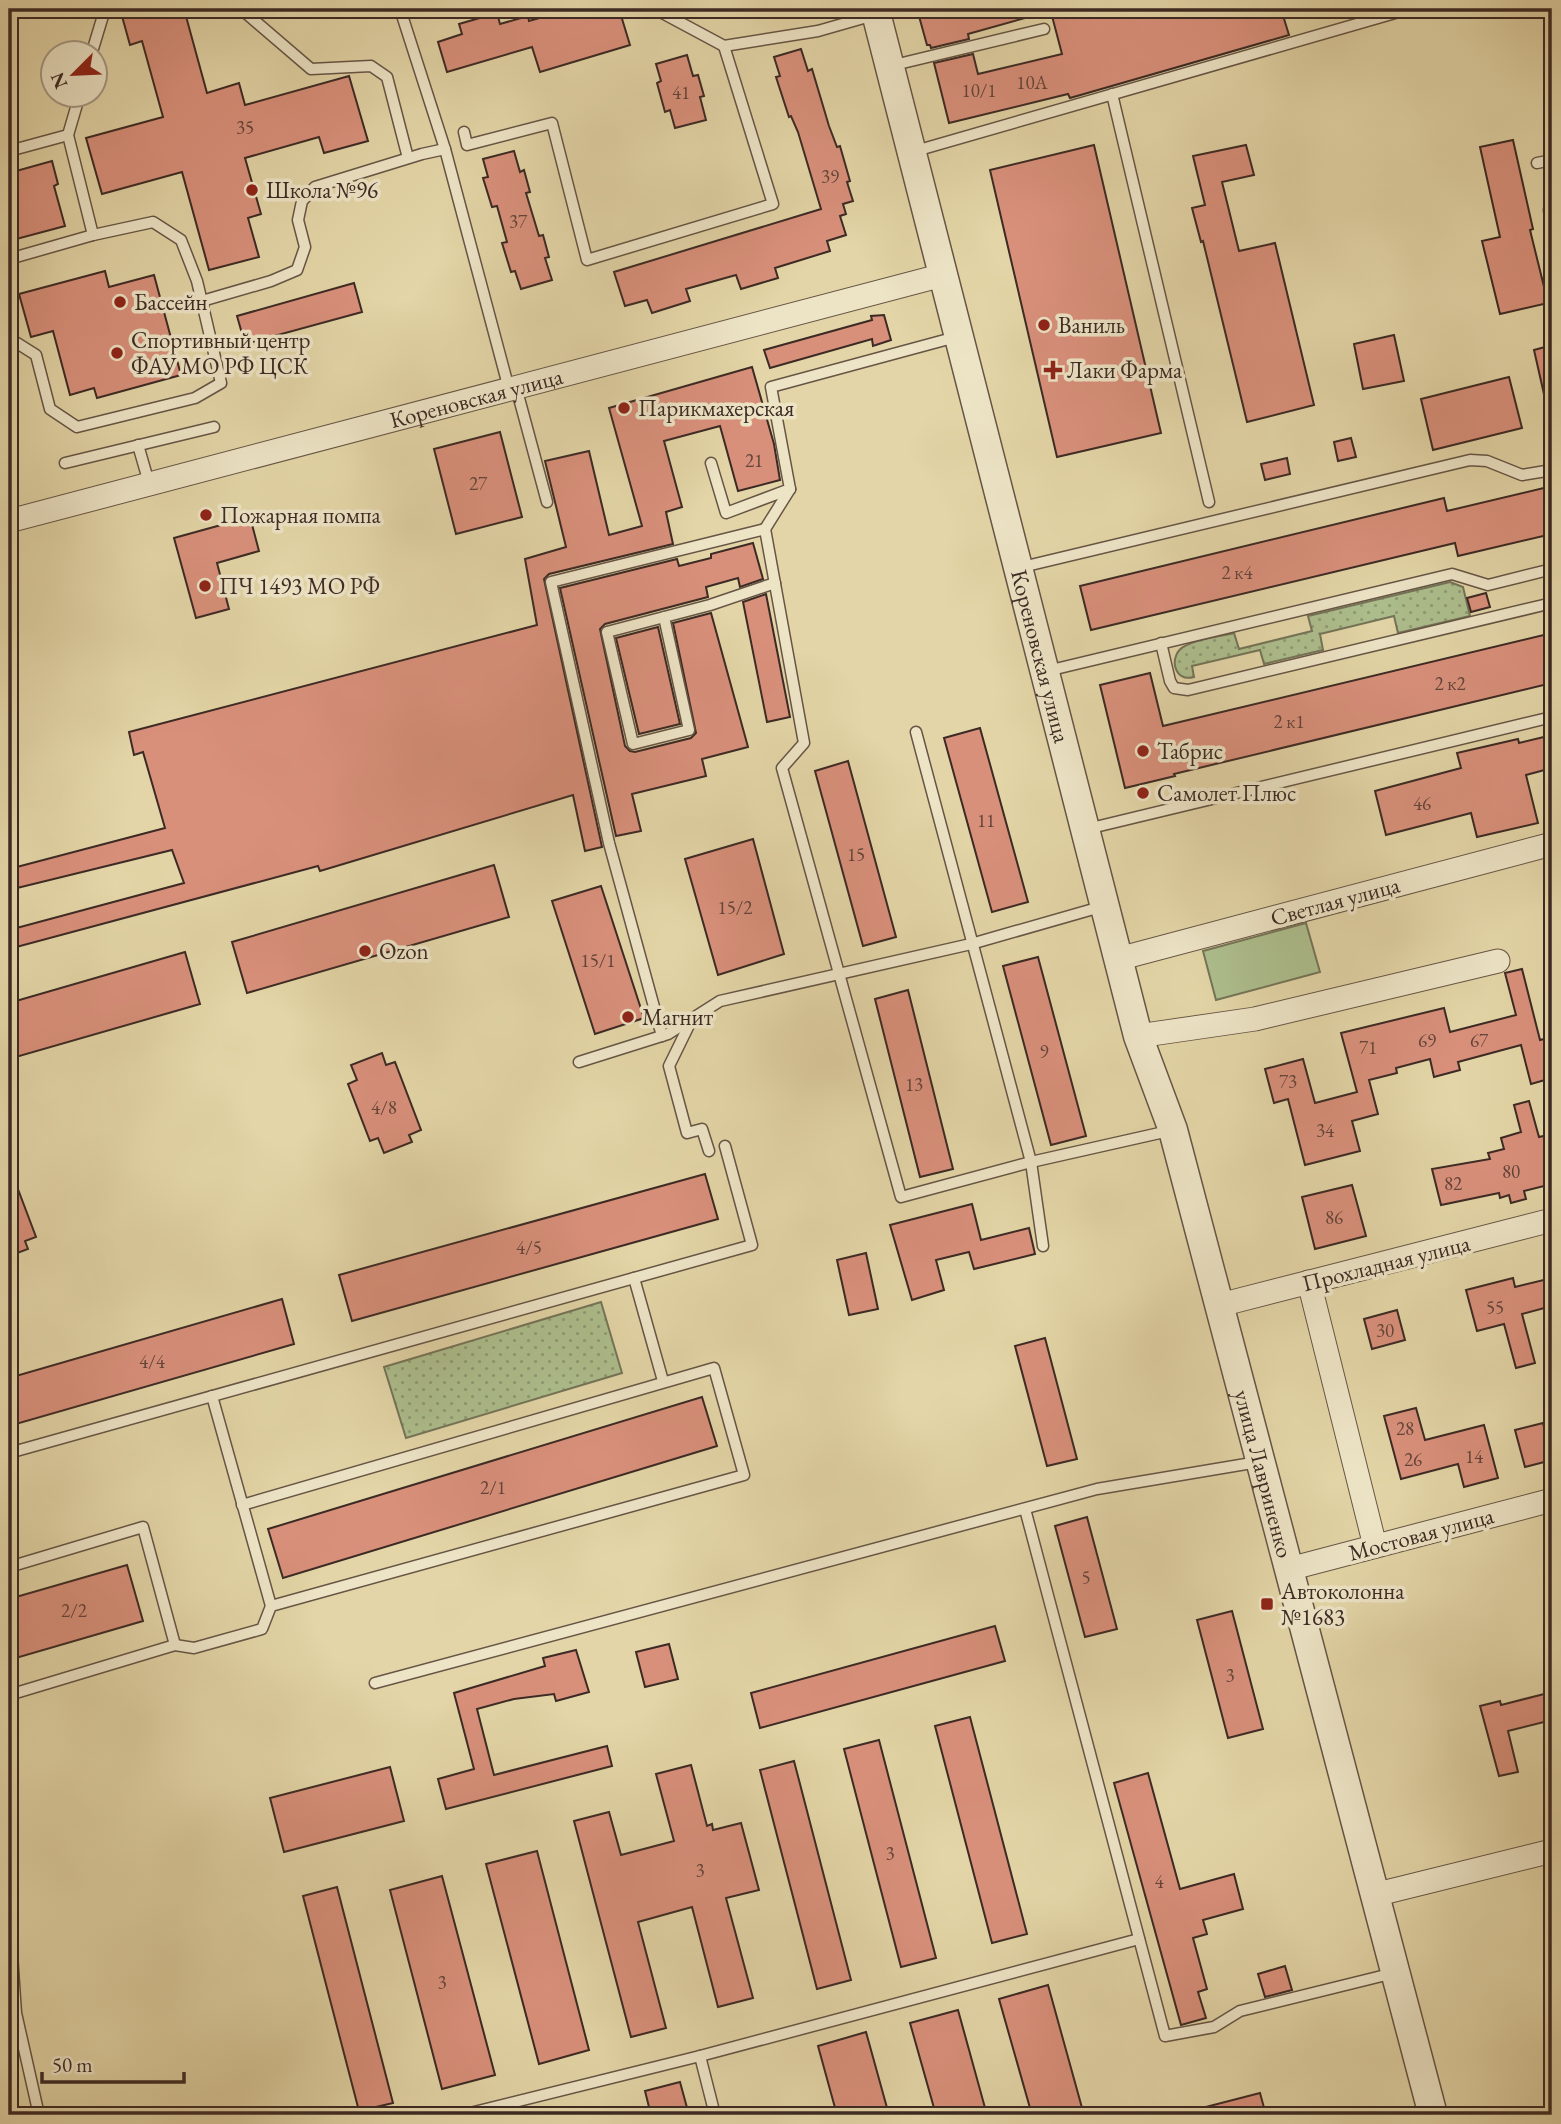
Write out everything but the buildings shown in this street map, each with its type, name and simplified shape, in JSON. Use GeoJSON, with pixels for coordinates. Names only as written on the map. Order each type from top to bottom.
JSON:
{"type":"FeatureCollection","features":[{"type":"Feature","properties":{"kind":"street","name":"Кореновская улица"},"geometry":{"type":"LineString","coordinates":[[876,12],[1138,1036]]}},
{"type":"Feature","properties":{"kind":"street","name":"Кореновская улица"},"geometry":{"type":"LineString","coordinates":[[9,520],[943,275]]}},
{"type":"Feature","properties":{"kind":"street","name":"Светлая улица"},"geometry":{"type":"LineString","coordinates":[[1118,959],[1552,844]]}},
{"type":"Feature","properties":{"kind":"street"},"geometry":{"type":"LineString","coordinates":[[1138,1036],[1255,1019],[1497,961]]}},
{"type":"Feature","properties":{"kind":"street","name":"улица Лавриненко"},"geometry":{"type":"LineString","coordinates":[[1138,1036],[1173,1130],[1433,2115]]}},
{"type":"Feature","properties":{"kind":"street","name":"Прохладная улица"},"geometry":{"type":"LineString","coordinates":[[1220,1305],[1552,1220]]}},
{"type":"Feature","properties":{"kind":"street"},"geometry":{"type":"LineString","coordinates":[[1309,1282],[1375,1546]]}},
{"type":"Feature","properties":{"kind":"street","name":"Мостовая улица"},"geometry":{"type":"LineString","coordinates":[[1289,1569],[1552,1500]]}},
{"type":"Feature","properties":{"kind":"street"},"geometry":{"type":"LineString","coordinates":[[1374,1895],[1552,1851]]}},
{"type":"Feature","properties":{"kind":"lane"},"geometry":{"type":"LineString","coordinates":[[96,38],[105,9]]}},
{"type":"Feature","properties":{"kind":"lane"},"geometry":{"type":"LineString","coordinates":[[242,9],[311,69],[371,66],[387,78],[408,158]]}},
{"type":"Feature","properties":{"kind":"lane"},"geometry":{"type":"LineString","coordinates":[[400,9],[445,149],[547,502]]}},
{"type":"Feature","properties":{"kind":"lane"},"geometry":{"type":"LineString","coordinates":[[655,9],[724,46],[818,31],[876,12]]}},
{"type":"Feature","properties":{"kind":"lane"},"geometry":{"type":"LineString","coordinates":[[912,152],[1409,9]]}},
{"type":"Feature","properties":{"kind":"lane"},"geometry":{"type":"LineString","coordinates":[[890,66],[1044,29]]}},
{"type":"Feature","properties":{"kind":"lane"},"geometry":{"type":"LineString","coordinates":[[464,132],[467,145],[552,123],[587,260],[773,204],[724,46]]}},
{"type":"Feature","properties":{"kind":"lane"},"geometry":{"type":"LineString","coordinates":[[1112,94],[1209,502]]}},
{"type":"Feature","properties":{"kind":"lane"},"geometry":{"type":"LineString","coordinates":[[75,108],[68,135],[93,236]]}},
{"type":"Feature","properties":{"kind":"lane"},"geometry":{"type":"LineString","coordinates":[[9,151],[68,135]]}},
{"type":"Feature","properties":{"kind":"lane"},"geometry":{"type":"LineString","coordinates":[[202,301],[271,281],[297,270],[305,247],[298,220],[302,201],[315,187],[445,149]]}},
{"type":"Feature","properties":{"kind":"lane"},"geometry":{"type":"LineString","coordinates":[[1537,163],[1552,160]]}},
{"type":"Feature","properties":{"kind":"lane"},"geometry":{"type":"LineString","coordinates":[[1552,203],[1549,210],[1552,223]]}},
{"type":"Feature","properties":{"kind":"lane"},"geometry":{"type":"LineString","coordinates":[[9,259],[153,222],[181,240],[197,281],[221,383],[195,398],[77,427],[50,409],[36,355],[9,338]]}},
{"type":"Feature","properties":{"kind":"lane"},"geometry":{"type":"LineString","coordinates":[[959,336],[771,387],[790,489],[765,529],[804,743],[782,768],[901,1197],[1031,1162],[1173,1130]]}},
{"type":"Feature","properties":{"kind":"lane"},"geometry":{"type":"LineString","coordinates":[[65,463],[214,427]]}},
{"type":"Feature","properties":{"kind":"lane"},"geometry":{"type":"LineString","coordinates":[[138,445],[149,483]]}},
{"type":"Feature","properties":{"kind":"lane"},"geometry":{"type":"LineString","coordinates":[[1018,568],[1470,460],[1487,461],[1522,475],[1552,470]]}},
{"type":"Feature","properties":{"kind":"lane"},"geometry":{"type":"LineString","coordinates":[[711,463],[726,513],[790,489]]}},
{"type":"Feature","properties":{"kind":"lane"},"geometry":{"type":"LineString","coordinates":[[662,1036],[608,843],[551,582],[765,529]]}},
{"type":"Feature","properties":{"kind":"lane"},"geometry":{"type":"LineString","coordinates":[[1044,671],[1452,574],[1488,584],[1552,569]]}},
{"type":"Feature","properties":{"kind":"lane"},"geometry":{"type":"LineString","coordinates":[[664,617],[689,730],[633,744],[607,632],[664,617],[710,605],[775,583]]}},
{"type":"Feature","properties":{"kind":"lane"},"geometry":{"type":"LineString","coordinates":[[1161,643],[1174,688],[1188,690],[1552,603]]}},
{"type":"Feature","properties":{"kind":"lane"},"geometry":{"type":"LineString","coordinates":[[1085,830],[1552,718]]}},
{"type":"Feature","properties":{"kind":"lane"},"geometry":{"type":"LineString","coordinates":[[916,732],[1031,1162],[1043,1246]]}},
{"type":"Feature","properties":{"kind":"lane"},"geometry":{"type":"LineString","coordinates":[[579,1062],[662,1036],[720,1001],[971,944],[1104,906]]}},
{"type":"Feature","properties":{"kind":"lane"},"geometry":{"type":"LineString","coordinates":[[692,1019],[669,1066],[687,1133],[702,1129],[709,1151]]}},
{"type":"Feature","properties":{"kind":"lane"},"geometry":{"type":"LineString","coordinates":[[9,1453],[752,1245],[725,1146]]}},
{"type":"Feature","properties":{"kind":"lane"},"geometry":{"type":"LineString","coordinates":[[634,1278],[663,1381]]}},
{"type":"Feature","properties":{"kind":"lane"},"geometry":{"type":"LineString","coordinates":[[242,1505],[714,1368],[744,1475],[271,1606]]}},
{"type":"Feature","properties":{"kind":"lane"},"geometry":{"type":"LineString","coordinates":[[9,1695],[175,1645],[194,1648],[262,1629],[271,1606],[212,1396]]}},
{"type":"Feature","properties":{"kind":"lane"},"geometry":{"type":"LineString","coordinates":[[375,1683],[1097,1489],[1260,1461]]}},
{"type":"Feature","properties":{"kind":"lane"},"geometry":{"type":"LineString","coordinates":[[1025,1509],[1165,2036],[1214,2027],[1240,2011],[1395,1973]]}},
{"type":"Feature","properties":{"kind":"lane"},"geometry":{"type":"LineString","coordinates":[[9,1567],[143,1527],[175,1645]]}},
{"type":"Feature","properties":{"kind":"lane"},"geometry":{"type":"LineString","coordinates":[[9,1911],[16,2013],[39,2115]]}},
{"type":"Feature","properties":{"kind":"lane"},"geometry":{"type":"LineString","coordinates":[[462,2115],[700,2056],[1139,1939]]}},
{"type":"Feature","properties":{"kind":"lane"},"geometry":{"type":"LineString","coordinates":[[700,2056],[715,2115]]}},
{"type":"Feature","properties":{"kind":"green space"},"geometry":{"type":"Polygon","coordinates":[[[1450,582],[1463,587],[1470,616],[1398,633],[1394,616],[1320,634],[1323,650],[1264,664],[1260,650],[1192,666],[1194,677],[1181,676],[1175,667],[1176,655],[1180,650],[1196,641],[1234,633],[1239,649],[1312,631],[1308,616],[1450,582]]]}},
{"type":"Feature","properties":{"kind":"green space"},"geometry":{"type":"Polygon","coordinates":[[[1306,923],[1320,972],[1216,1000],[1203,951],[1306,923]]]}},
{"type":"Feature","properties":{"kind":"green space"},"geometry":{"type":"Polygon","coordinates":[[[601,1302],[622,1373],[406,1438],[384,1367],[601,1302]]]}},
{"type":"Feature","properties":{"kind":"place","name":"Школа №96"},"geometry":{"type":"Point","coordinates":[252,190]}},
{"type":"Feature","properties":{"kind":"place","name":"Бассейн"},"geometry":{"type":"Point","coordinates":[120,302]}},
{"type":"Feature","properties":{"kind":"place","name":"Ваниль"},"geometry":{"type":"Point","coordinates":[1044,325]}},
{"type":"Feature","properties":{"kind":"place","name":"Спортивный центр ФАУ МО РФ ЦСК"},"geometry":{"type":"Point","coordinates":[117,353]}},
{"type":"Feature","properties":{"kind":"place","name":"Лаки Фарма"},"geometry":{"type":"Point","coordinates":[1053,370]}},
{"type":"Feature","properties":{"kind":"place","name":"Парикмахерская"},"geometry":{"type":"Point","coordinates":[624,408]}},
{"type":"Feature","properties":{"kind":"place","name":"Пожарная помпа"},"geometry":{"type":"Point","coordinates":[206,515]}},
{"type":"Feature","properties":{"kind":"place","name":"ПЧ 1493 МО РФ"},"geometry":{"type":"Point","coordinates":[205,586]}},
{"type":"Feature","properties":{"kind":"place","name":"Табрис"},"geometry":{"type":"Point","coordinates":[1143,751]}},
{"type":"Feature","properties":{"kind":"place","name":"Самолет Плюс"},"geometry":{"type":"Point","coordinates":[1143,793]}},
{"type":"Feature","properties":{"kind":"place","name":"Ozon"},"geometry":{"type":"Point","coordinates":[365,951]}},
{"type":"Feature","properties":{"kind":"place","name":"Магнит"},"geometry":{"type":"Point","coordinates":[628,1017]}},
{"type":"Feature","properties":{"kind":"place","name":"Автоколонна №1683"},"geometry":{"type":"Point","coordinates":[1267,1604]}}]}
